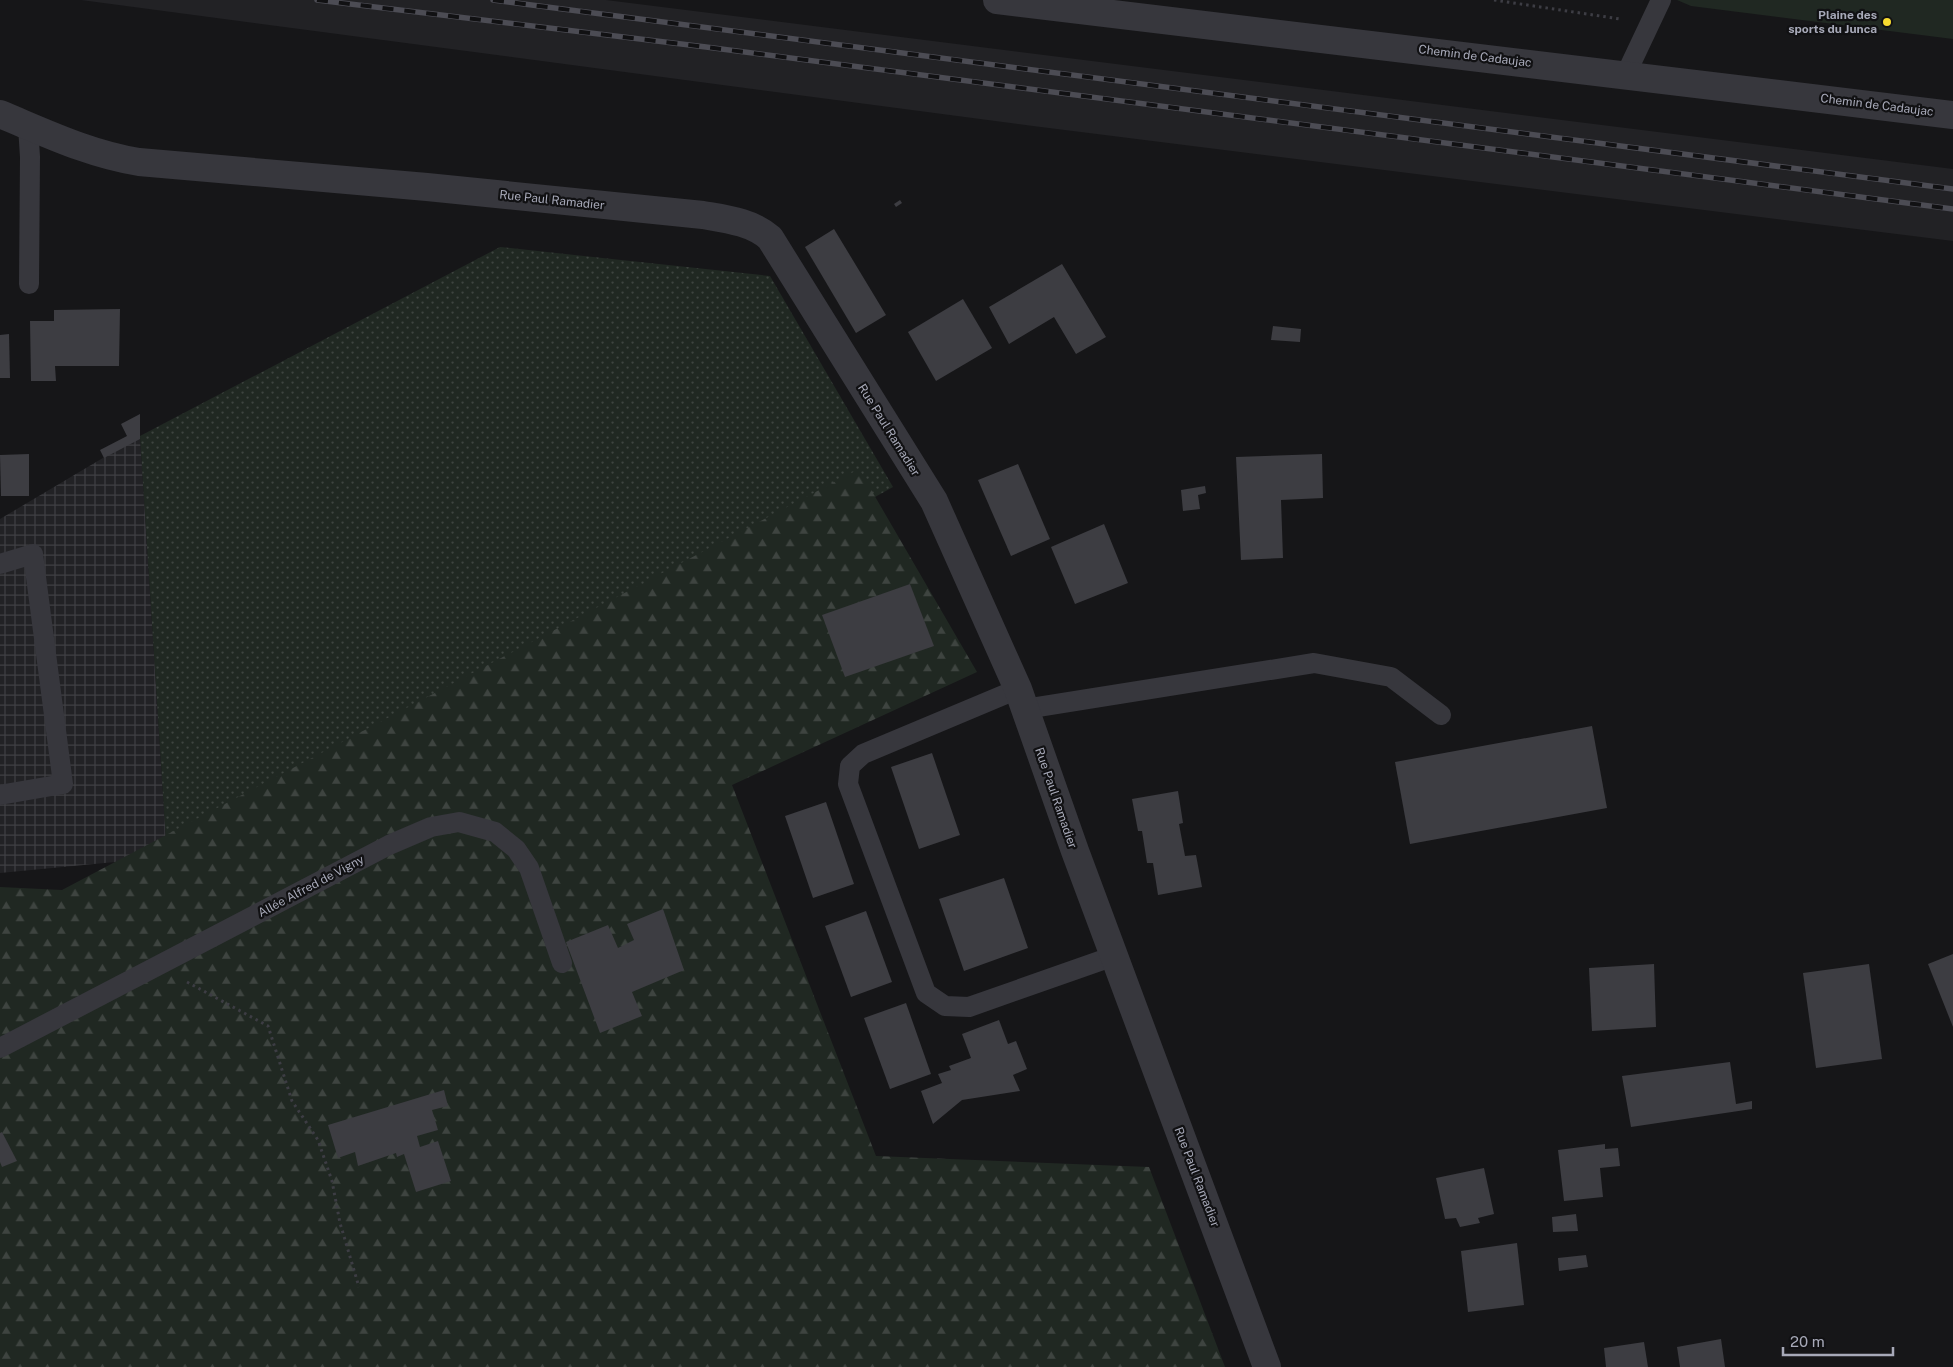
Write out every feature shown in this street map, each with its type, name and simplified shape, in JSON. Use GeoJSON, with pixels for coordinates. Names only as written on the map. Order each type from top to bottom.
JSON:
{"type":"FeatureCollection","features":[{"type":"Feature","properties":{"kind":"street","name":"Chemin de Cadaujac"},"geometry":{"type":"LineString","coordinates":[[997,0],[1626,74],[1953,115]]}},
{"type":"Feature","properties":{"kind":"street","name":"Rue Paul Ramadier"},"geometry":{"type":"LineString","coordinates":[[0,114],[85,150],[109,157],[139,162],[428,187],[693,214],[741,223],[764,233],[776,245],[934,501],[1021,699],[1114,956],[1267,1367]]}},
{"type":"Feature","properties":{"kind":"lane"},"geometry":{"type":"LineString","coordinates":[[1626,74],[1661,0]]}},
{"type":"Feature","properties":{"kind":"lane"},"geometry":{"type":"LineString","coordinates":[[28,126],[30,157],[29,284]]}},
{"type":"Feature","properties":{"kind":"lane"},"geometry":{"type":"LineString","coordinates":[[0,564],[33,554],[63,784],[0,795]]}},
{"type":"Feature","properties":{"kind":"lane"},"geometry":{"type":"LineString","coordinates":[[1114,956],[969,1008],[945,1006],[926,993],[848,784],[850,766],[863,754],[1021,699],[1314,663],[1390,677],[1441,715]]}},
{"type":"Feature","properties":{"kind":"lane","name":"Allée Alfred de Vigny"},"geometry":{"type":"LineString","coordinates":[[0,1048],[389,846],[430,827],[459,822],[495,832],[516,849],[529,868],[562,963]]}},
{"type":"Feature","properties":{"kind":"path"},"geometry":{"type":"LineString","coordinates":[[1494,0],[1627,20]]}},
{"type":"Feature","properties":{"kind":"path"},"geometry":{"type":"LineString","coordinates":[[158,967],[268,1026],[292,1101],[318,1140],[332,1181],[340,1223],[359,1287]]}},
{"type":"Feature","properties":{"kind":"shaded area"},"geometry":{"type":"Polygon","coordinates":[[[81,0],[606,0],[1953,169],[1953,241],[1033,126],[81,0]]]}},
{"type":"Feature","properties":{"kind":"shaded area"},"geometry":{"type":"Polygon","coordinates":[[[140,436],[167,857],[0,873],[0,519],[140,436]]]}},
{"type":"Feature","properties":{"kind":"green space","name":"Plaine des sports du Junca"},"geometry":{"type":"Polygon","coordinates":[[[1677,0],[1953,0],[1953,39],[1691,6],[1677,0]]]}},
{"type":"Feature","properties":{"kind":"green space"},"geometry":{"type":"Polygon","coordinates":[[[500,247],[770,276],[893,487],[193,877],[167,857],[140,436],[500,247]]]}},
{"type":"Feature","properties":{"kind":"green space"},"geometry":{"type":"Polygon","coordinates":[[[859,469],[977,672],[732,785],[876,1156],[1149,1167],[1225,1367],[0,1367],[0,887],[62,890],[859,469]]]}},
{"type":"Feature","properties":{"kind":"building"},"geometry":{"type":"Polygon","coordinates":[[[900,200],[902,203],[896,207],[894,204],[900,200]]]}},
{"type":"Feature","properties":{"kind":"building"},"geometry":{"type":"Polygon","coordinates":[[[834,229],[886,315],[856,333],[805,247],[834,229]]]}},
{"type":"Feature","properties":{"kind":"building"},"geometry":{"type":"Polygon","coordinates":[[[1062,264],[1106,337],[1076,354],[1054,317],[1009,344],[989,307],[1062,264]]]}},
{"type":"Feature","properties":{"kind":"building"},"geometry":{"type":"Polygon","coordinates":[[[963,299],[992,348],[936,381],[908,332],[963,299]]]}},
{"type":"Feature","properties":{"kind":"building"},"geometry":{"type":"Polygon","coordinates":[[[120,309],[119,366],[55,366],[56,381],[31,381],[30,321],[54,321],[54,310],[120,309]]]}},
{"type":"Feature","properties":{"kind":"building"},"geometry":{"type":"Polygon","coordinates":[[[1273,326],[1301,329],[1300,342],[1271,340],[1273,326]]]}},
{"type":"Feature","properties":{"kind":"building"},"geometry":{"type":"Polygon","coordinates":[[[9,334],[10,378],[0,378],[0,335],[9,334]]]}},
{"type":"Feature","properties":{"kind":"building"},"geometry":{"type":"Polygon","coordinates":[[[140,414],[140,439],[104,458],[100,450],[127,436],[121,424],[140,414]]]}},
{"type":"Feature","properties":{"kind":"building"},"geometry":{"type":"Polygon","coordinates":[[[29,454],[29,496],[1,496],[0,455],[29,454]]]}},
{"type":"Feature","properties":{"kind":"building"},"geometry":{"type":"Polygon","coordinates":[[[1322,454],[1323,498],[1281,500],[1283,558],[1241,560],[1236,457],[1322,454]]]}},
{"type":"Feature","properties":{"kind":"building"},"geometry":{"type":"Polygon","coordinates":[[[1018,464],[1050,539],[1011,556],[978,480],[1018,464]]]}},
{"type":"Feature","properties":{"kind":"building"},"geometry":{"type":"Polygon","coordinates":[[[1205,486],[1206,493],[1198,495],[1200,509],[1183,511],[1181,490],[1205,486]]]}},
{"type":"Feature","properties":{"kind":"building"},"geometry":{"type":"Polygon","coordinates":[[[1104,524],[1128,583],[1075,604],[1051,547],[1104,524]]]}},
{"type":"Feature","properties":{"kind":"building"},"geometry":{"type":"Polygon","coordinates":[[[910,584],[934,646],[845,677],[822,615],[910,584]]]}},
{"type":"Feature","properties":{"kind":"building"},"geometry":{"type":"Polygon","coordinates":[[[1592,726],[1607,808],[1410,844],[1395,762],[1592,726]]]}},
{"type":"Feature","properties":{"kind":"building"},"geometry":{"type":"Polygon","coordinates":[[[932,753],[960,835],[919,849],[891,767],[932,753]]]}},
{"type":"Feature","properties":{"kind":"building"},"geometry":{"type":"Polygon","coordinates":[[[1178,791],[1183,823],[1179,824],[1185,856],[1196,855],[1202,887],[1158,895],[1153,863],[1147,863],[1142,831],[1138,831],[1132,799],[1178,791]]]}},
{"type":"Feature","properties":{"kind":"building"},"geometry":{"type":"Polygon","coordinates":[[[826,802],[854,884],[813,898],[785,816],[826,802]]]}},
{"type":"Feature","properties":{"kind":"building"},"geometry":{"type":"Polygon","coordinates":[[[1004,878],[1028,948],[964,971],[939,899],[1004,878]]]}},
{"type":"Feature","properties":{"kind":"building"},"geometry":{"type":"Polygon","coordinates":[[[663,909],[684,970],[632,992],[642,1016],[600,1033],[566,942],[608,925],[618,948],[634,940],[627,924],[663,909]]]}},
{"type":"Feature","properties":{"kind":"building"},"geometry":{"type":"Polygon","coordinates":[[[866,911],[892,982],[851,997],[825,926],[866,911]]]}},
{"type":"Feature","properties":{"kind":"building"},"geometry":{"type":"Polygon","coordinates":[[[1953,954],[1953,1027],[1928,964],[1953,954]]]}},
{"type":"Feature","properties":{"kind":"building"},"geometry":{"type":"Polygon","coordinates":[[[1654,964],[1656,1027],[1592,1031],[1589,968],[1654,964]]]}},
{"type":"Feature","properties":{"kind":"building"},"geometry":{"type":"Polygon","coordinates":[[[1869,964],[1882,1059],[1816,1068],[1803,973],[1869,964]]]}},
{"type":"Feature","properties":{"kind":"building"},"geometry":{"type":"Polygon","coordinates":[[[906,1003],[931,1074],[890,1089],[864,1018],[906,1003]]]}},
{"type":"Feature","properties":{"kind":"building"},"geometry":{"type":"Polygon","coordinates":[[[999,1020],[1008,1044],[1016,1041],[1027,1069],[1013,1075],[1020,1091],[962,1100],[933,1124],[921,1091],[942,1083],[938,1074],[951,1070],[949,1066],[971,1058],[962,1034],[999,1020]]]}},
{"type":"Feature","properties":{"kind":"building"},"geometry":{"type":"Polygon","coordinates":[[[1730,1062],[1736,1104],[1752,1101],[1752,1109],[1631,1127],[1622,1076],[1730,1062]]]}},
{"type":"Feature","properties":{"kind":"building"},"geometry":{"type":"Polygon","coordinates":[[[444,1090],[448,1106],[432,1110],[438,1130],[417,1136],[420,1147],[438,1141],[451,1181],[416,1192],[404,1154],[397,1157],[396,1153],[358,1166],[355,1152],[338,1158],[328,1125],[444,1090]]]}},
{"type":"Feature","properties":{"kind":"building"},"geometry":{"type":"Polygon","coordinates":[[[2,1132],[17,1161],[2,1167],[0,1162],[0,1133],[2,1132]]]}},
{"type":"Feature","properties":{"kind":"building"},"geometry":{"type":"Polygon","coordinates":[[[1605,1144],[1605,1149],[1618,1148],[1620,1166],[1600,1168],[1603,1197],[1564,1201],[1558,1150],[1605,1144]]]}},
{"type":"Feature","properties":{"kind":"building"},"geometry":{"type":"Polygon","coordinates":[[[1484,1168],[1494,1214],[1478,1218],[1480,1223],[1460,1227],[1456,1218],[1445,1219],[1436,1178],[1484,1168]]]}},
{"type":"Feature","properties":{"kind":"building"},"geometry":{"type":"Polygon","coordinates":[[[1576,1214],[1578,1231],[1553,1232],[1552,1217],[1576,1214]]]}},
{"type":"Feature","properties":{"kind":"building"},"geometry":{"type":"Polygon","coordinates":[[[1517,1243],[1524,1305],[1468,1312],[1461,1251],[1517,1243]]]}},
{"type":"Feature","properties":{"kind":"building"},"geometry":{"type":"Polygon","coordinates":[[[1586,1255],[1588,1267],[1559,1271],[1558,1258],[1586,1255]]]}},
{"type":"Feature","properties":{"kind":"building"},"geometry":{"type":"Polygon","coordinates":[[[1721,1339],[1725,1367],[1680,1367],[1677,1347],[1721,1339]]]}},
{"type":"Feature","properties":{"kind":"building"},"geometry":{"type":"Polygon","coordinates":[[[1644,1342],[1648,1367],[1606,1367],[1604,1348],[1644,1342]]]}},
{"type":"Feature","properties":{"kind":"railway"},"geometry":{"type":"LineString","coordinates":[[317,0],[706,47],[1953,209]]}},
{"type":"Feature","properties":{"kind":"railway"},"geometry":{"type":"LineString","coordinates":[[493,0],[1953,189]]}},
{"type":"Feature","properties":{"kind":"place","name":"Plaine des sports du Junca"},"geometry":{"type":"Point","coordinates":[1887,22]}}]}
